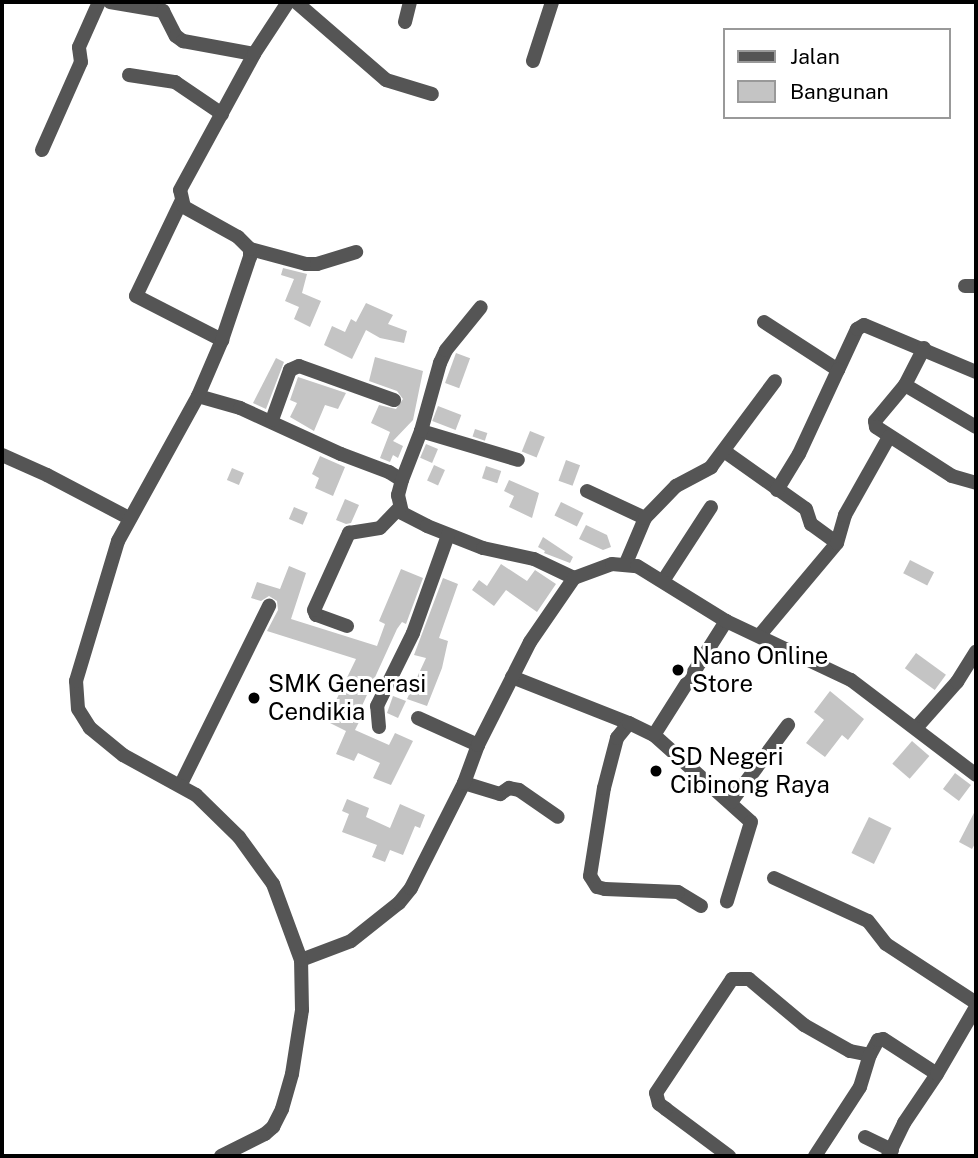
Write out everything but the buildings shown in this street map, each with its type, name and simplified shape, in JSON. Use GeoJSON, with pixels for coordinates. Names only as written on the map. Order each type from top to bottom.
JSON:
{"type":"FeatureCollection","features":[{"type":"Feature","properties":{"kind":"street"},"geometry":{"type":"LineString","coordinates":[[42,150],[79,68],[79,47],[99,2]]}},
{"type":"Feature","properties":{"kind":"street"},"geometry":{"type":"LineString","coordinates":[[110,2],[163,11],[176,36],[183,41],[254,54]]}},
{"type":"Feature","properties":{"kind":"street"},"geometry":{"type":"LineString","coordinates":[[222,340],[136,296],[180,202],[183,182],[254,54],[288,2]]}},
{"type":"Feature","properties":{"kind":"street"},"geometry":{"type":"LineString","coordinates":[[296,2],[386,79],[432,94]]}},
{"type":"Feature","properties":{"kind":"street"},"geometry":{"type":"LineString","coordinates":[[405,22],[410,2]]}},
{"type":"Feature","properties":{"kind":"street"},"geometry":{"type":"LineString","coordinates":[[533,61],[552,2]]}},
{"type":"Feature","properties":{"kind":"street"},"geometry":{"type":"LineString","coordinates":[[129,75],[176,82],[222,114]]}},
{"type":"Feature","properties":{"kind":"street"},"geometry":{"type":"LineString","coordinates":[[180,202],[188,210],[238,237],[250,249],[306,264],[317,264],[356,252]]}},
{"type":"Feature","properties":{"kind":"street"},"geometry":{"type":"LineString","coordinates":[[221,1156],[264,1133],[292,1074],[303,999],[301,960],[280,898],[268,876],[225,821],[181,784],[123,755],[90,728],[75,699],[76,681],[102,589],[129,518],[156,475],[198,396],[222,340],[250,249]]}},
{"type":"Feature","properties":{"kind":"street"},"geometry":{"type":"LineString","coordinates":[[481,307],[446,350],[440,363],[421,431],[402,480],[398,495],[399,508],[406,516],[448,535],[483,548],[534,559],[574,578]]}},
{"type":"Feature","properties":{"kind":"street"},"geometry":{"type":"LineString","coordinates":[[764,322],[838,370]]}},
{"type":"Feature","properties":{"kind":"street"},"geometry":{"type":"LineString","coordinates":[[776,490],[799,454],[860,326],[924,348],[976,372]]}},
{"type":"Feature","properties":{"kind":"street"},"geometry":{"type":"LineString","coordinates":[[924,348],[905,385],[876,421],[876,428],[952,475],[976,483]]}},
{"type":"Feature","properties":{"kind":"street"},"geometry":{"type":"LineString","coordinates":[[272,420],[290,370],[299,366],[394,400]]}},
{"type":"Feature","properties":{"kind":"street"},"geometry":{"type":"LineString","coordinates":[[625,563],[645,518],[666,494],[706,472],[775,381]]}},
{"type":"Feature","properties":{"kind":"street"},"geometry":{"type":"LineString","coordinates":[[905,385],[976,427]]}},
{"type":"Feature","properties":{"kind":"street"},"geometry":{"type":"LineString","coordinates":[[198,396],[272,420],[402,480]]}},
{"type":"Feature","properties":{"kind":"street"},"geometry":{"type":"LineString","coordinates":[[421,431],[518,460]]}},
{"type":"Feature","properties":{"kind":"street"},"geometry":{"type":"LineString","coordinates":[[759,636],[837,543],[845,515],[889,437]]}},
{"type":"Feature","properties":{"kind":"street"},"geometry":{"type":"LineString","coordinates":[[724,451],[806,509],[811,523],[837,543]]}},
{"type":"Feature","properties":{"kind":"street"},"geometry":{"type":"LineString","coordinates":[[2,455],[129,518]]}},
{"type":"Feature","properties":{"kind":"street"},"geometry":{"type":"LineString","coordinates":[[587,491],[645,518]]}},
{"type":"Feature","properties":{"kind":"street"},"geometry":{"type":"LineString","coordinates":[[663,581],[711,507]]}},
{"type":"Feature","properties":{"kind":"street"},"geometry":{"type":"LineString","coordinates":[[347,626],[316,615],[314,610],[349,533],[380,528],[399,508]]}},
{"type":"Feature","properties":{"kind":"street"},"geometry":{"type":"LineString","coordinates":[[379,727],[377,706],[413,633],[448,535]]}},
{"type":"Feature","properties":{"kind":"street"},"geometry":{"type":"LineString","coordinates":[[301,960],[351,941],[400,903],[411,888],[530,642],[574,578],[586,571],[625,563],[663,581],[726,621],[851,681],[976,775]]}},
{"type":"Feature","properties":{"kind":"street"},"geometry":{"type":"LineString","coordinates":[[181,784],[268,606]]}},
{"type":"Feature","properties":{"kind":"street"},"geometry":{"type":"LineString","coordinates":[[654,735],[726,621]]}},
{"type":"Feature","properties":{"kind":"street"},"geometry":{"type":"LineString","coordinates":[[916,729],[957,682],[976,652]]}},
{"type":"Feature","properties":{"kind":"street"},"geometry":{"type":"LineString","coordinates":[[512,677],[654,735],[702,780],[745,814],[751,827],[736,861],[727,901]]}},
{"type":"Feature","properties":{"kind":"street"},"geometry":{"type":"LineString","coordinates":[[418,718],[478,745]]}},
{"type":"Feature","properties":{"kind":"street"},"geometry":{"type":"LineString","coordinates":[[629,723],[617,738],[611,760],[592,865],[592,882],[606,890],[678,892],[701,906]]}},
{"type":"Feature","properties":{"kind":"street"},"geometry":{"type":"LineString","coordinates":[[731,802],[788,725]]}},
{"type":"Feature","properties":{"kind":"street"},"geometry":{"type":"LineString","coordinates":[[464,783],[500,794],[509,788],[519,790],[558,817]]}},
{"type":"Feature","properties":{"kind":"street"},"geometry":{"type":"LineString","coordinates":[[774,878],[868,921],[886,944],[976,1005],[937,1074],[904,1123],[890,1153],[865,1137]]}},
{"type":"Feature","properties":{"kind":"street"},"geometry":{"type":"LineString","coordinates":[[729,1156],[666,1109],[656,1098],[656,1093],[732,979],[749,979],[804,1025],[850,1051],[870,1055]]}},
{"type":"Feature","properties":{"kind":"street"},"geometry":{"type":"LineString","coordinates":[[815,1156],[860,1087],[870,1055],[878,1040],[886,1040],[937,1074]]}},
{"type":"Feature","properties":{"kind":"place","name":"Nano Online Store"},"geometry":{"type":"Point","coordinates":[678,670]}},
{"type":"Feature","properties":{"kind":"place","name":"SMK Generasi Cendikia"},"geometry":{"type":"Point","coordinates":[254,698]}},
{"type":"Feature","properties":{"kind":"place","name":"SD Negeri Cibinong Raya"},"geometry":{"type":"Point","coordinates":[656,771]}}]}
